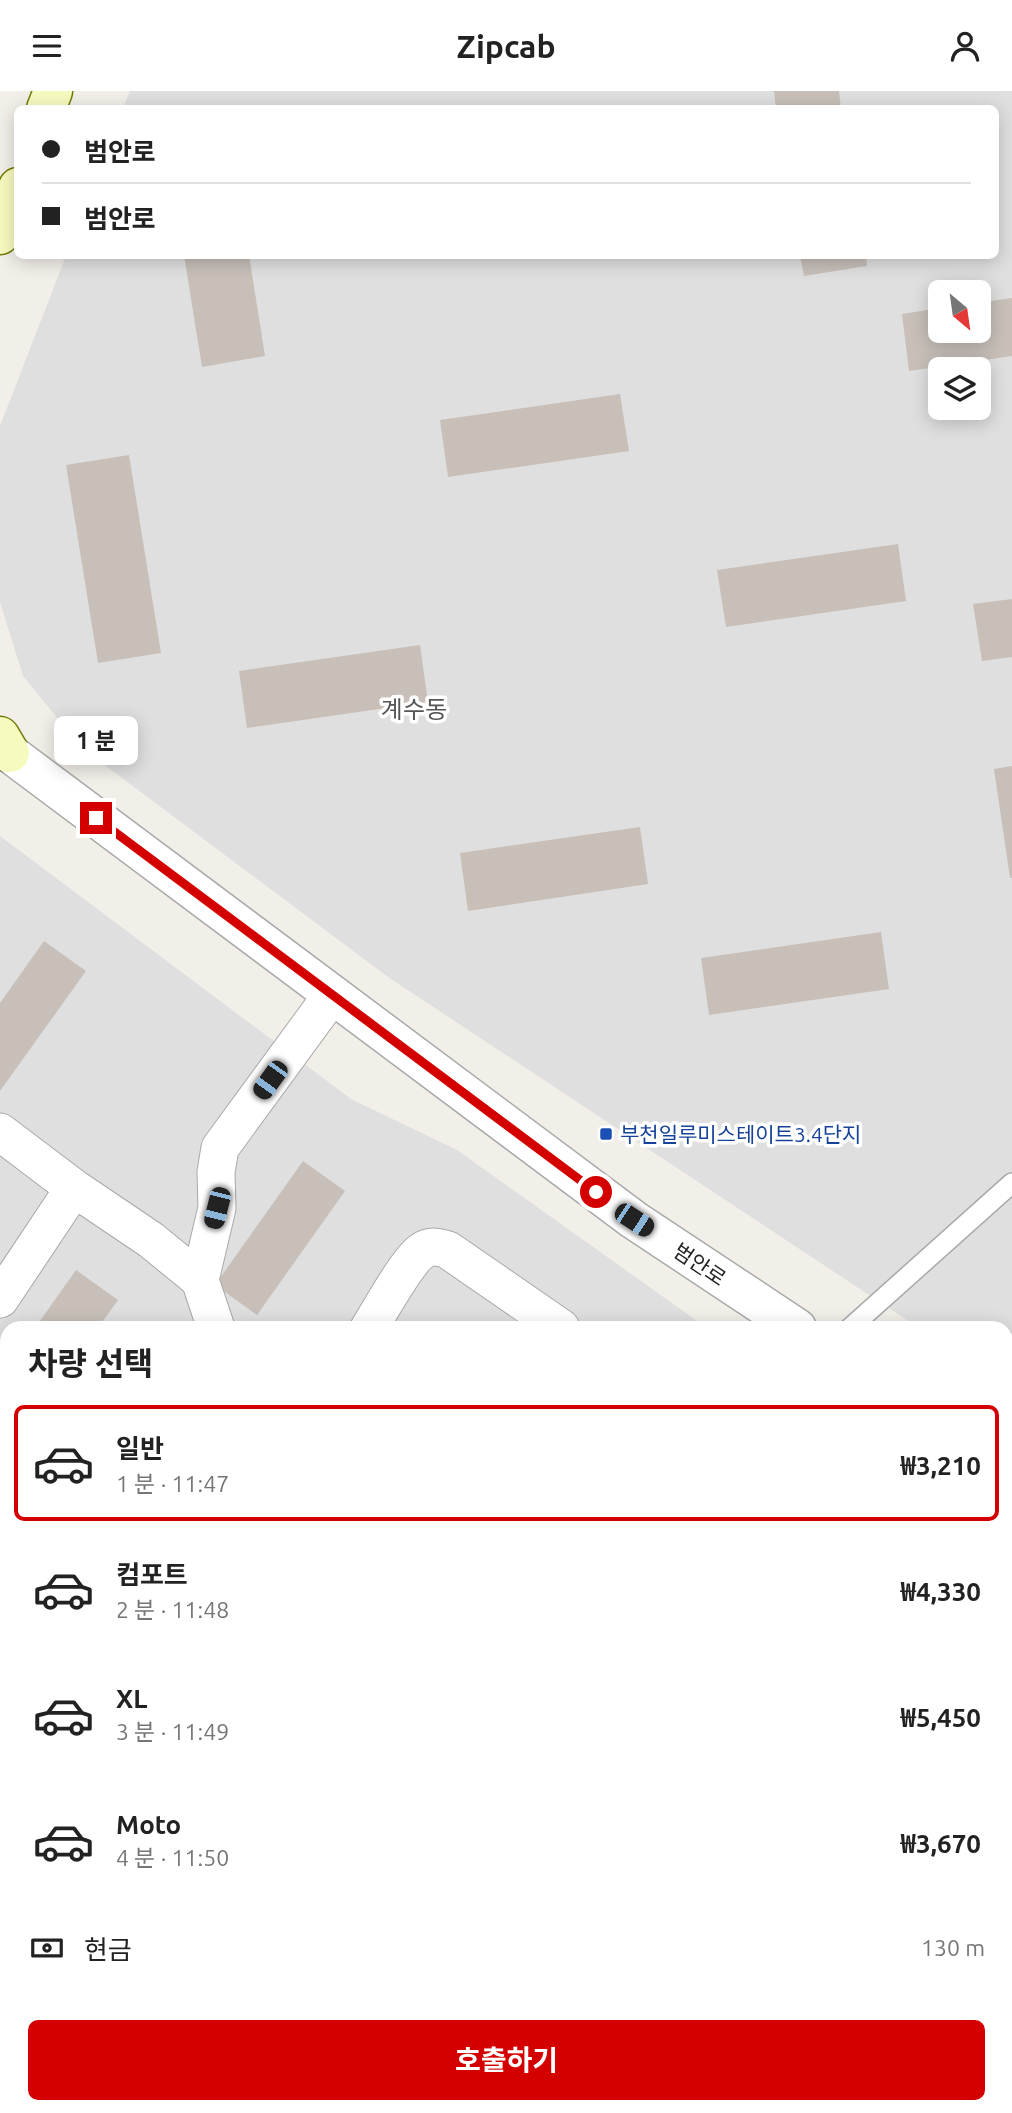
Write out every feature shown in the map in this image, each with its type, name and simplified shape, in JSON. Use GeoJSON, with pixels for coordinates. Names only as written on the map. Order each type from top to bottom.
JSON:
{"type":"FeatureCollection","features":[{"type":"Feature","properties":{"kind":"main road"},"geometry":{"type":"LineString","coordinates":[[0,235],[14,198]]}},
{"type":"Feature","properties":{"kind":"street","name":"범안로"},"geometry":{"type":"LineString","coordinates":[[3,746],[634,1220],[786,1321]]}},
{"type":"Feature","properties":{"kind":"street"},"geometry":{"type":"LineString","coordinates":[[214,1321],[200,1280],[217,1208],[216,1172],[220,1148],[332,995]]}},
{"type":"Feature","properties":{"kind":"street"},"geometry":{"type":"LineString","coordinates":[[0,1132],[74,1188],[151,1240],[200,1280]]}},
{"type":"Feature","properties":{"kind":"street"},"geometry":{"type":"LineString","coordinates":[[0,1299],[74,1188]]}},
{"type":"Feature","properties":{"kind":"street"},"geometry":{"type":"LineString","coordinates":[[374,1321],[421,1251],[435,1246],[447,1250],[551,1321]]}},
{"type":"Feature","properties":{"kind":"lane"},"geometry":{"type":"LineString","coordinates":[[858,1321],[1012,1183]]}},
{"type":"Feature","properties":{"kind":"shaded area"},"geometry":{"type":"Polygon","coordinates":[[[130,91],[1012,91],[1012,1321],[908,1321],[388,977],[82,748],[23,676],[0,602],[0,426],[65,259],[999,259],[999,105],[124,105],[130,91]]]}},
{"type":"Feature","properties":{"kind":"shaded area"},"geometry":{"type":"Polygon","coordinates":[[[0,836],[351,1099],[457,1150],[697,1321],[0,1321],[0,836]]]}},
{"type":"Feature","properties":{"kind":"building"},"geometry":{"type":"Polygon","coordinates":[[[774,91],[839,91],[841,105],[776,105],[774,91]]]}},
{"type":"Feature","properties":{"kind":"building"},"geometry":{"type":"Polygon","coordinates":[[[185,259],[250,259],[265,356],[202,367],[185,259]]]}},
{"type":"Feature","properties":{"kind":"building"},"geometry":{"type":"Polygon","coordinates":[[[801,259],[866,259],[867,266],[804,276],[801,259]]]}},
{"type":"Feature","properties":{"kind":"building"},"geometry":{"type":"Polygon","coordinates":[[[1012,298],[1012,356],[991,359],[928,357],[928,368],[909,371],[902,314],[928,310],[928,343],[991,343],[991,301],[1012,298]]]}},
{"type":"Feature","properties":{"kind":"building"},"geometry":{"type":"Polygon","coordinates":[[[620,394],[629,451],[448,477],[440,420],[620,394]]]}},
{"type":"Feature","properties":{"kind":"building"},"geometry":{"type":"Polygon","coordinates":[[[129,455],[161,653],[98,663],[66,465],[129,455]]]}},
{"type":"Feature","properties":{"kind":"building"},"geometry":{"type":"Polygon","coordinates":[[[898,544],[906,601],[726,627],[717,570],[898,544]]]}},
{"type":"Feature","properties":{"kind":"building"},"geometry":{"type":"Polygon","coordinates":[[[1012,599],[1012,657],[982,661],[973,604],[1012,599]]]}},
{"type":"Feature","properties":{"kind":"building"},"geometry":{"type":"Polygon","coordinates":[[[420,645],[428,702],[247,728],[239,671],[420,645]]]}},
{"type":"Feature","properties":{"kind":"building"},"geometry":{"type":"Polygon","coordinates":[[[1012,766],[1012,878],[1010,878],[994,769],[1012,766]]]}},
{"type":"Feature","properties":{"kind":"building"},"geometry":{"type":"Polygon","coordinates":[[[640,827],[648,884],[468,911],[460,853],[640,827]]]}},
{"type":"Feature","properties":{"kind":"building"},"geometry":{"type":"Polygon","coordinates":[[[881,932],[889,989],[709,1015],[701,958],[881,932]]]}},
{"type":"Feature","properties":{"kind":"building"},"geometry":{"type":"Polygon","coordinates":[[[44,941],[86,971],[0,1091],[0,1003],[44,941]]]}},
{"type":"Feature","properties":{"kind":"building"},"geometry":{"type":"Polygon","coordinates":[[[303,1161],[345,1191],[257,1315],[215,1285],[303,1161]]]}},
{"type":"Feature","properties":{"kind":"building"},"geometry":{"type":"Polygon","coordinates":[[[76,1270],[118,1300],[103,1321],[40,1321],[76,1270]]]}},
{"type":"Feature","properties":{"kind":"place","name":"부천일루미스테이트3.4단지"},"geometry":{"type":"Point","coordinates":[606,1134]}},
{"type":"Feature","properties":{"kind":"district","name":"계수동"},"geometry":{"type":"Point","coordinates":[414,709]}},
{"type":"Feature","properties":{"kind":"route"},"geometry":{"type":"LineString","coordinates":[[96,818],[596,1192]]}}]}
